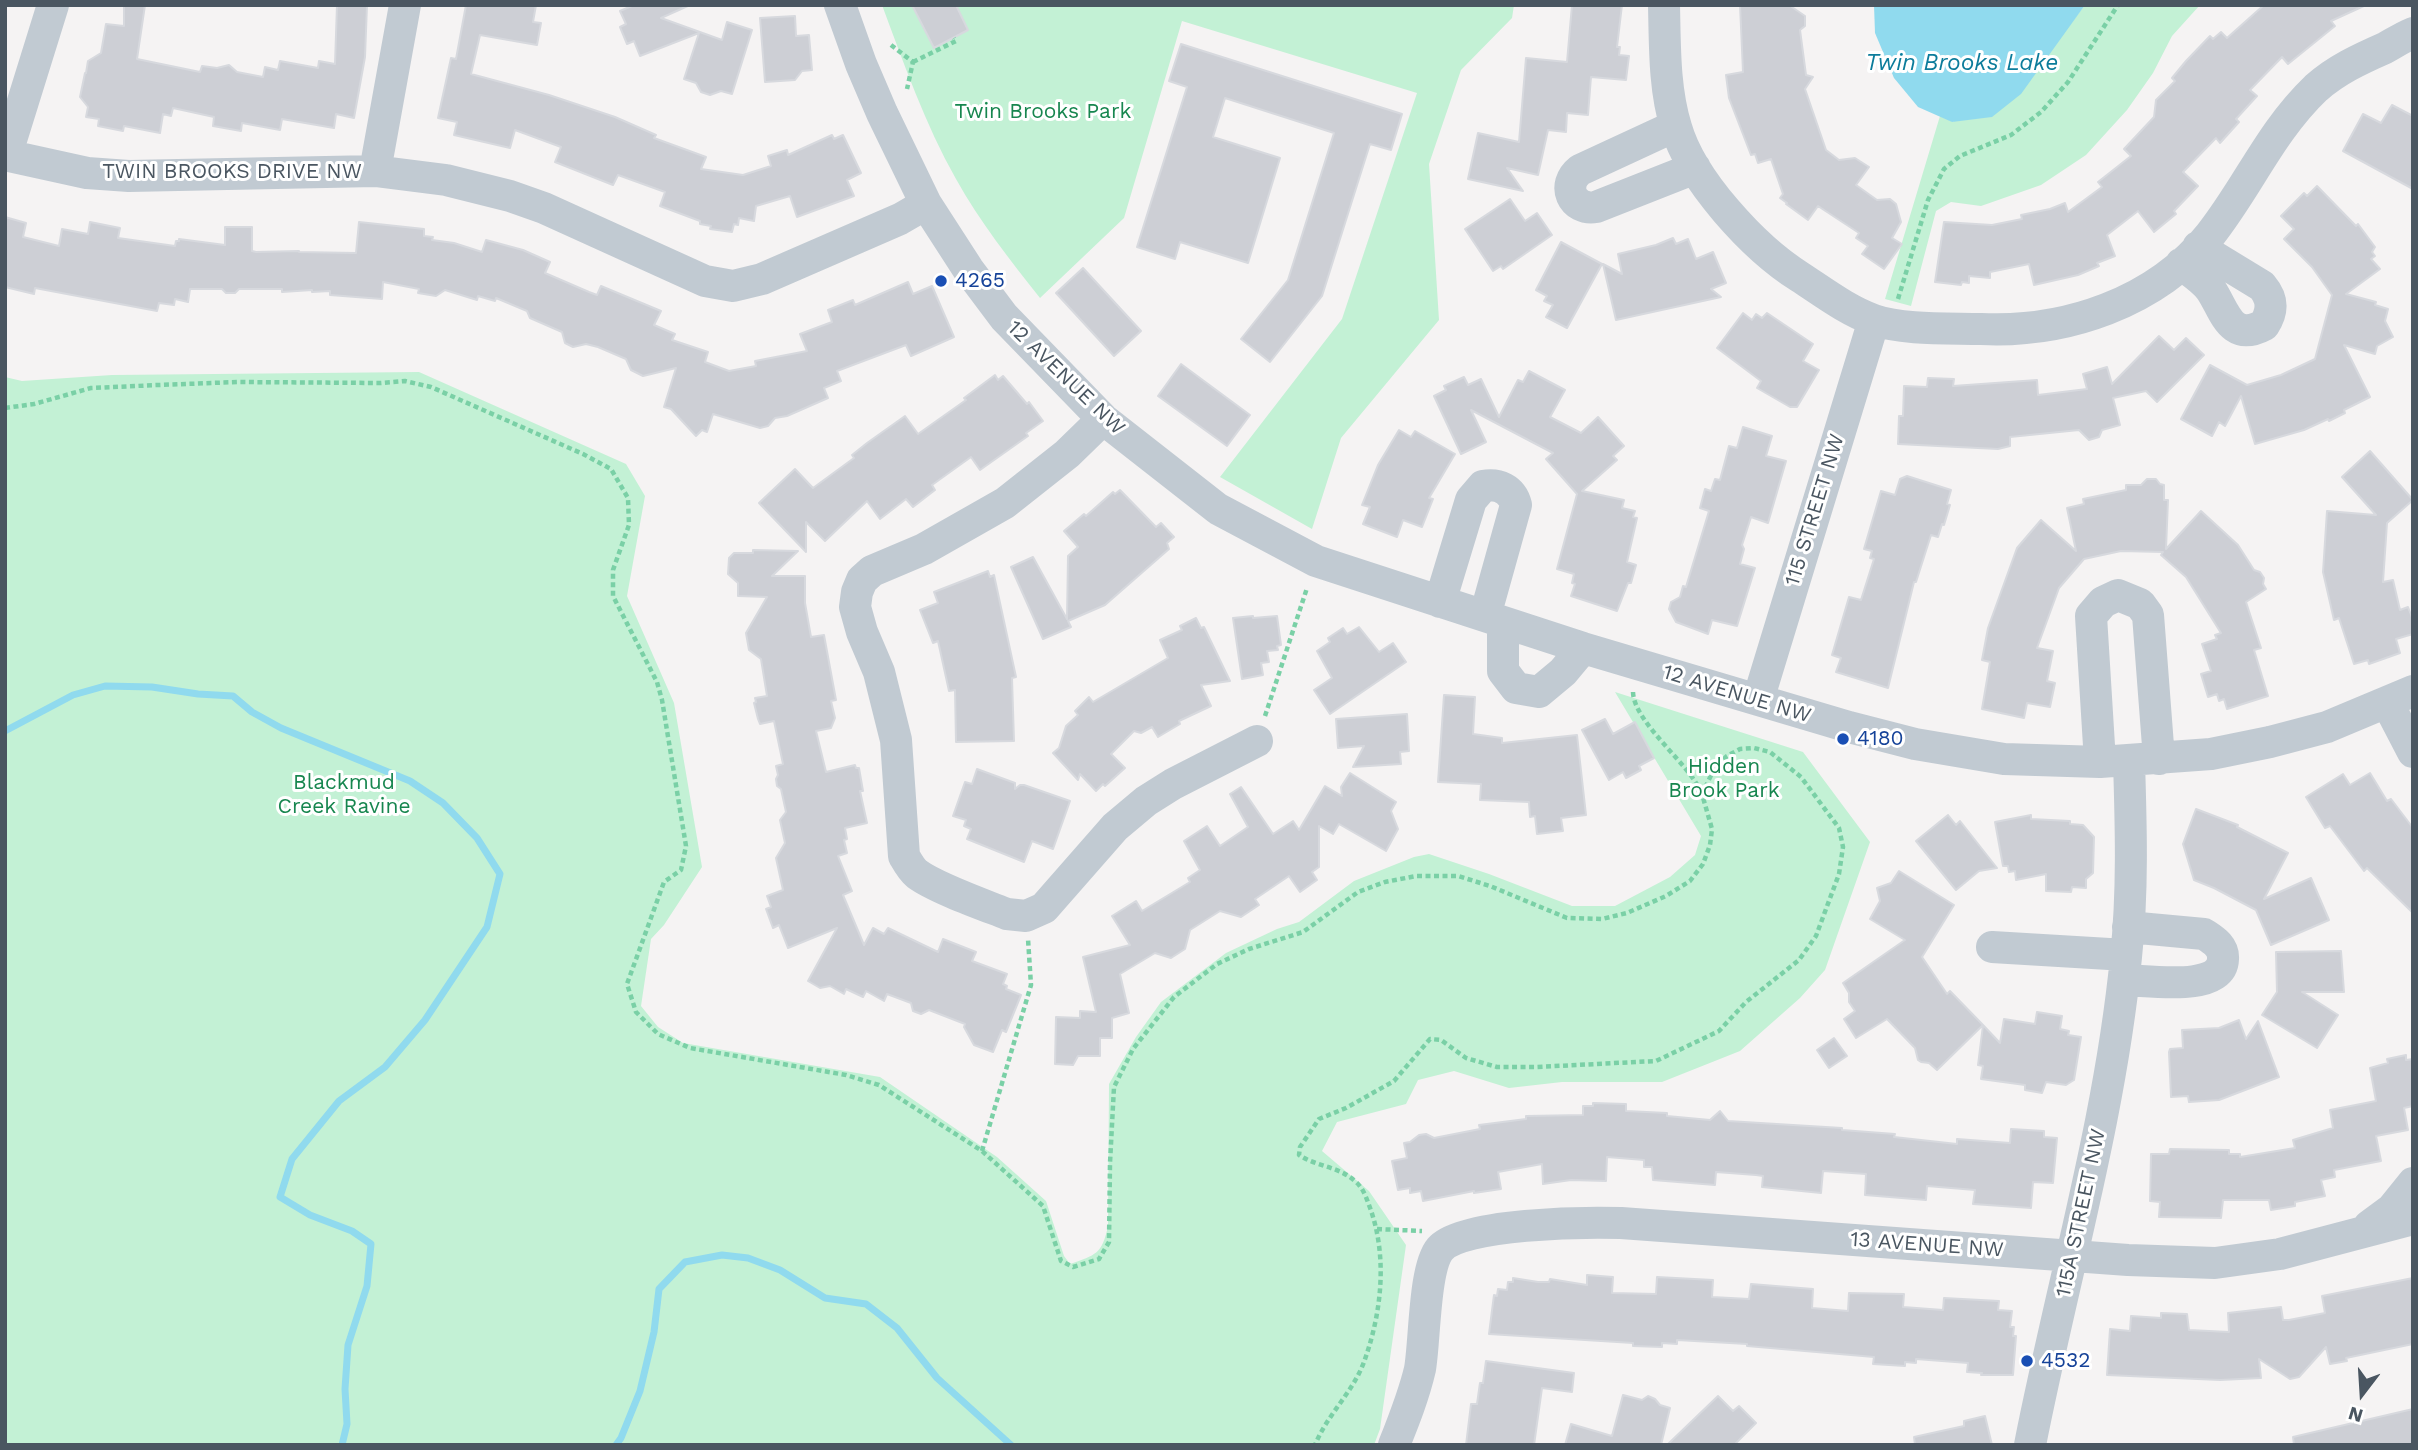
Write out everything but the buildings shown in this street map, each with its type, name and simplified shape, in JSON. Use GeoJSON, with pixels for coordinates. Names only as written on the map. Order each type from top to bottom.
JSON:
{"type":"FeatureCollection","features":[{"type":"Feature","properties":{"kind":"street","name":"TWIN BROOKS DRIVE NW"},"geometry":{"type":"LineString","coordinates":[[53,5],[6,156],[47,166],[129,176],[375,171],[446,180],[510,196],[544,208],[705,281],[733,286],[762,279],[900,219],[926,204]]}},
{"type":"Feature","properties":{"kind":"street","name":"TWIN BROOKS DRIVE NW"},"geometry":{"type":"LineString","coordinates":[[375,171],[404,5]]}},
{"type":"Feature","properties":{"kind":"street","name":"12 AVENUE NW"},"geometry":{"type":"LineString","coordinates":[[840,5],[861,65],[926,204],[968,269],[1004,317],[1102,419],[1217,509],[1317,561],[1583,648],[1849,727],[1960,753],[2017,760],[2129,761],[2211,754],[2327,727],[2400,697]]}},
{"type":"Feature","properties":{"kind":"street"},"geometry":{"type":"LineString","coordinates":[[1664,5],[1665,48],[1675,126],[1682,147],[1695,168],[1748,234],[1791,272],[1830,297],[1885,311],[1893,324],[1989,330],[2054,325],[2090,316],[2152,285],[2189,256],[2210,235],[2271,140],[2298,107],[2335,73],[2365,55],[2404,47]]}},
{"type":"Feature","properties":{"kind":"street"},"geometry":{"type":"LineString","coordinates":[[1675,126],[1580,170],[1571,180],[1570,193],[1577,204],[1596,207],[1695,168]]}},
{"type":"Feature","properties":{"kind":"street","name":"115 STREET NW"},"geometry":{"type":"LineString","coordinates":[[1758,700],[1885,311]]}},
{"type":"Feature","properties":{"kind":"street"},"geometry":{"type":"LineString","coordinates":[[1102,419],[1067,454],[1004,503],[924,549],[872,571],[862,580],[855,607],[879,672],[896,740],[902,844],[910,867],[933,882],[998,910],[1018,916],[1035,914],[1053,900],[1104,839],[1146,801],[1173,784],[1257,741]]}},
{"type":"Feature","properties":{"kind":"street"},"geometry":{"type":"LineString","coordinates":[[1440,602],[1471,500],[1483,486],[1497,485],[1510,492],[1516,505],[1494,619],[1503,671],[1516,688],[1539,692],[1553,682],[1583,648]]}},
{"type":"Feature","properties":{"kind":"street"},"geometry":{"type":"LineString","coordinates":[[2400,697],[2413,752]]}},
{"type":"Feature","properties":{"kind":"street","name":"115A STREET NW"},"geometry":{"type":"LineString","coordinates":[[2030,1445],[2105,1100],[2126,954],[2131,858],[2129,761]]}},
{"type":"Feature","properties":{"kind":"street"},"geometry":{"type":"LineString","coordinates":[[1992,947],[2126,954]]}},
{"type":"Feature","properties":{"kind":"street"},"geometry":{"type":"LineString","coordinates":[[2356,1234],[2392,1209],[2413,1183]]}},
{"type":"Feature","properties":{"kind":"street","name":"13 AVENUE NW"},"geometry":{"type":"LineString","coordinates":[[1440,1248],[1468,1235],[1529,1226],[1588,1222],[2160,1262],[2215,1263],[2280,1254],[2413,1219]]}},
{"type":"Feature","properties":{"kind":"street"},"geometry":{"type":"LineString","coordinates":[[1394,1445],[1408,1412],[1420,1369],[1431,1266],[1440,1248]]}},
{"type":"Feature","properties":{"kind":"path"},"geometry":{"type":"LineString","coordinates":[[1885,311],[1928,200],[1944,169],[1960,156],[2011,135],[2041,112],[2068,82],[2118,5]]}},
{"type":"Feature","properties":{"kind":"path"},"geometry":{"type":"LineString","coordinates":[[913,62],[956,41],[954,38]]}},
{"type":"Feature","properties":{"kind":"path"},"geometry":{"type":"LineString","coordinates":[[891,45],[913,62]]}},
{"type":"Feature","properties":{"kind":"path"},"geometry":{"type":"LineString","coordinates":[[908,89],[913,62]]}},
{"type":"Feature","properties":{"kind":"path"},"geometry":{"type":"LineString","coordinates":[[1257,741],[1307,588]]}},
{"type":"Feature","properties":{"kind":"path"},"geometry":{"type":"LineString","coordinates":[[1633,692],[1633,700],[1649,725],[1702,794]]}},
{"type":"Feature","properties":{"kind":"path"},"geometry":{"type":"LineString","coordinates":[[1315,1445],[1363,1363],[1372,1331],[1381,1274],[1377,1229],[1365,1194],[1359,1185],[1340,1170],[1304,1159],[1298,1153],[1319,1119],[1346,1108],[1394,1081],[1430,1039],[1441,1040],[1466,1058],[1497,1067],[1636,1064],[1656,1061],[1719,1031],[1746,1002],[1806,952],[1816,936],[1839,874],[1843,839],[1839,828],[1801,777],[1770,752]]}},
{"type":"Feature","properties":{"kind":"path"},"geometry":{"type":"LineString","coordinates":[[982,1151],[1031,985],[1026,916]]}},
{"type":"Feature","properties":{"kind":"path"},"geometry":{"type":"LineString","coordinates":[[1377,1229],[1422,1231],[1440,1248]]}},
{"type":"Feature","properties":{"kind":"green space","name":"Twin Brooks Park"},"geometry":{"type":"Polygon","coordinates":[[[882,5],[1514,5],[1512,18],[1461,70],[1429,164],[1439,320],[1341,438],[1312,529],[1220,477],[1342,319],[1417,93],[1182,21],[1124,218],[1040,298],[985,226],[956,179],[925,115],[882,5]]]}},
{"type":"Feature","properties":{"kind":"green space"},"geometry":{"type":"Polygon","coordinates":[[[2085,5],[2200,5],[2172,36],[2153,73],[2127,110],[2086,155],[2041,185],[1981,206],[1951,202],[1936,211],[1911,306],[1885,299],[1940,116],[1953,122],[2067,28],[2085,5]]]}},
{"type":"Feature","properties":{"kind":"green space","name":"Blackmud Creek Ravine"},"geometry":{"type":"Polygon","coordinates":[[[419,372],[626,464],[645,496],[627,596],[674,703],[702,867],[664,925],[651,939],[641,1006],[658,1027],[683,1043],[880,1077],[997,1157],[1046,1201],[1064,1256],[1070,1264],[1086,1258],[1100,1248],[1108,1226],[1109,1084],[1136,1037],[1161,1002],[1226,953],[1277,929],[1299,922],[1354,881],[1414,857],[1429,854],[1572,906],[1615,906],[1670,877],[1695,855],[1701,836],[1615,692],[1803,752],[1870,842],[1825,970],[1800,998],[1740,1051],[1662,1082],[1562,1082],[1509,1088],[1454,1071],[1418,1080],[1406,1104],[1337,1122],[1322,1151],[1369,1191],[1406,1245],[1380,1429],[1374,1445],[5,1445],[5,377],[22,381],[112,375],[419,372]]]}},
{"type":"Feature","properties":{"kind":"water","name":"Twin Brooks Lake"},"geometry":{"type":"Polygon","coordinates":[[[1874,5],[2085,5],[2021,94],[1992,117],[1952,122],[1918,107],[1894,78],[1875,33],[1874,5]]]}},
{"type":"Feature","properties":{"kind":"waterway"},"geometry":{"type":"LineString","coordinates":[[5,731],[73,695],[105,686],[152,687],[233,696],[252,712],[281,728],[410,781],[443,803],[477,838],[500,874],[487,927],[425,1020],[385,1067],[339,1101],[292,1159],[280,1197],[310,1215],[352,1231],[371,1244],[367,1286],[348,1345],[345,1389],[347,1424],[342,1445]]}},
{"type":"Feature","properties":{"kind":"waterway"},"geometry":{"type":"LineString","coordinates":[[616,1445],[640,1391],[654,1332],[659,1289],[685,1262],[722,1255],[748,1258],[780,1270],[825,1298],[866,1304],[897,1328],[937,1378],[1011,1445]]}},
{"type":"Feature","properties":{"kind":"place","name":"4265"},"geometry":{"type":"Point","coordinates":[941,281]}},
{"type":"Feature","properties":{"kind":"place","name":"4180"},"geometry":{"type":"Point","coordinates":[1843,739]}},
{"type":"Feature","properties":{"kind":"place","name":"4532"},"geometry":{"type":"Point","coordinates":[2027,1361]}},
{"type":"Feature","properties":{"kind":"park label","name":"Hidden Brook Park"},"geometry":{"type":"Point","coordinates":[1724,779]}}]}
